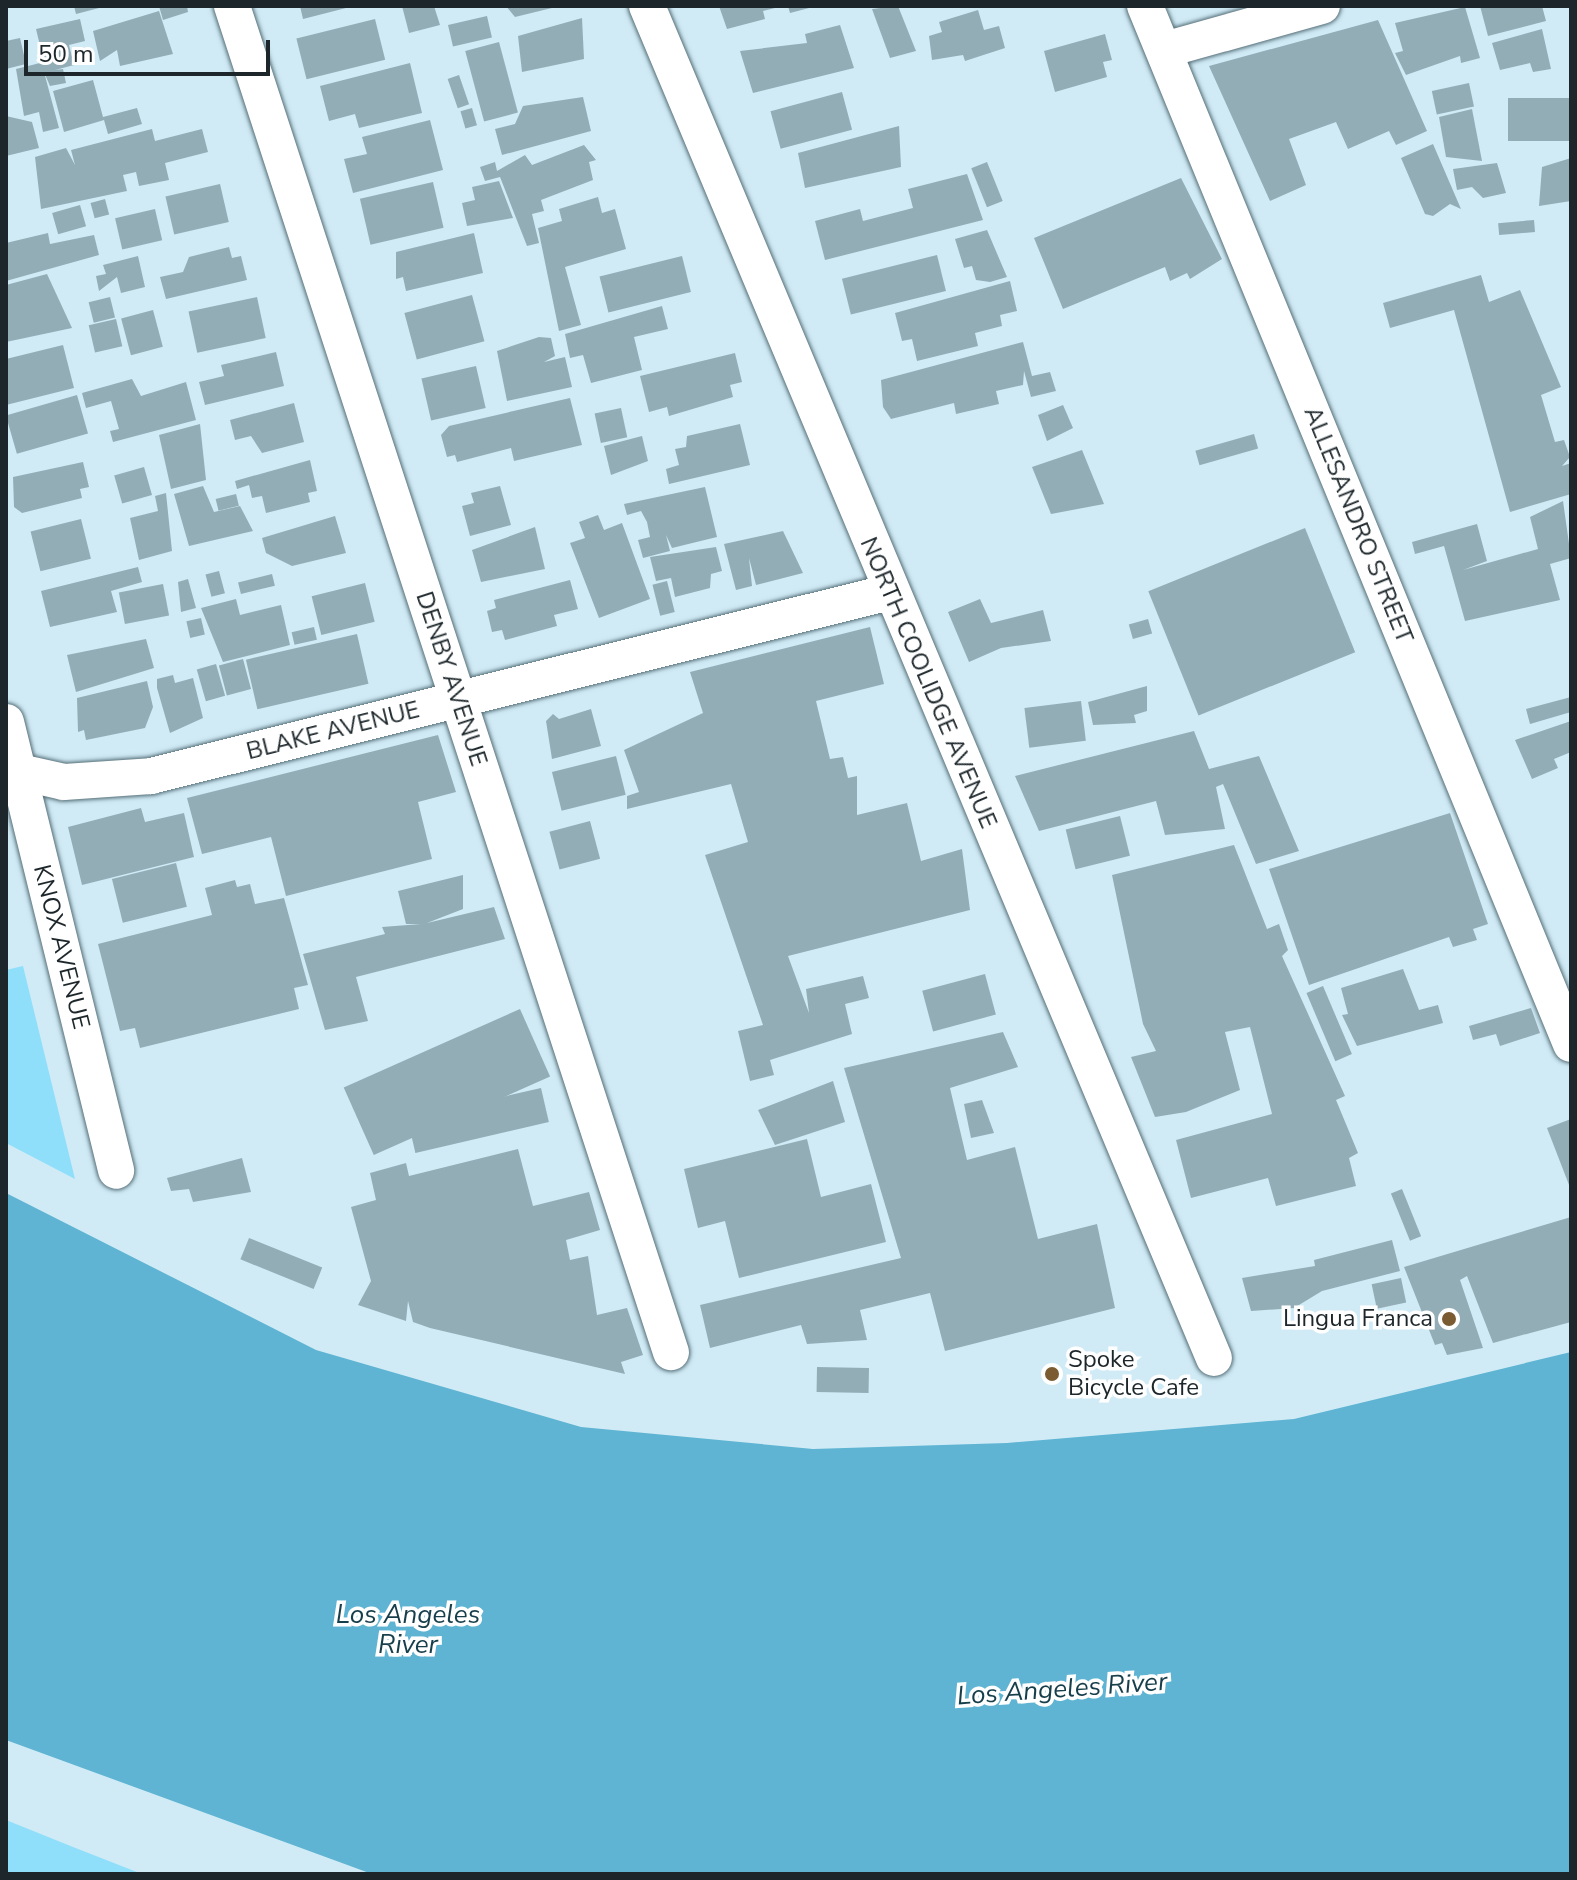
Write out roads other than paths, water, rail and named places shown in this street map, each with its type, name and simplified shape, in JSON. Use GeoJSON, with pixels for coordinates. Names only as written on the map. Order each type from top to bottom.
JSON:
{"type":"FeatureCollection","features":[{"type":"Feature","properties":{"kind":"street","name":"DENBY AVENUE"},"geometry":{"type":"LineString","coordinates":[[232,6],[671,1352]]}},
{"type":"Feature","properties":{"kind":"street","name":"NORTH COOLIDGE AVENUE"},"geometry":{"type":"LineString","coordinates":[[647,6],[890,592],[1214,1358]]}},
{"type":"Feature","properties":{"kind":"street","name":"ALLESANDRO STREET"},"geometry":{"type":"LineString","coordinates":[[1145,6],[1571,1044]]}},
{"type":"Feature","properties":{"kind":"street"},"geometry":{"type":"LineString","coordinates":[[1164,50],[1322,6]]}},
{"type":"Feature","properties":{"kind":"street","name":"BLAKE AVENUE"},"geometry":{"type":"LineString","coordinates":[[12,771],[64,782],[151,776],[890,592]]}},
{"type":"Feature","properties":{"kind":"street","name":"KNOX AVENUE"},"geometry":{"type":"LineString","coordinates":[[6,722],[12,771],[116,1171]]}},
{"type":"Feature","properties":{"kind":"water","name":"Los Angeles River"},"geometry":{"type":"Polygon","coordinates":[[[6,1193],[316,1350],[581,1427],[813,1449],[1007,1443],[1294,1419],[1571,1352],[1571,1874],[372,1874],[6,1740],[6,1193]]]}},
{"type":"Feature","properties":{"kind":"place","name":"Lingua Franca"},"geometry":{"type":"Point","coordinates":[1449,1319]}},
{"type":"Feature","properties":{"kind":"place","name":"Spoke Bicycle Cafe"},"geometry":{"type":"Point","coordinates":[1052,1374]}}]}
